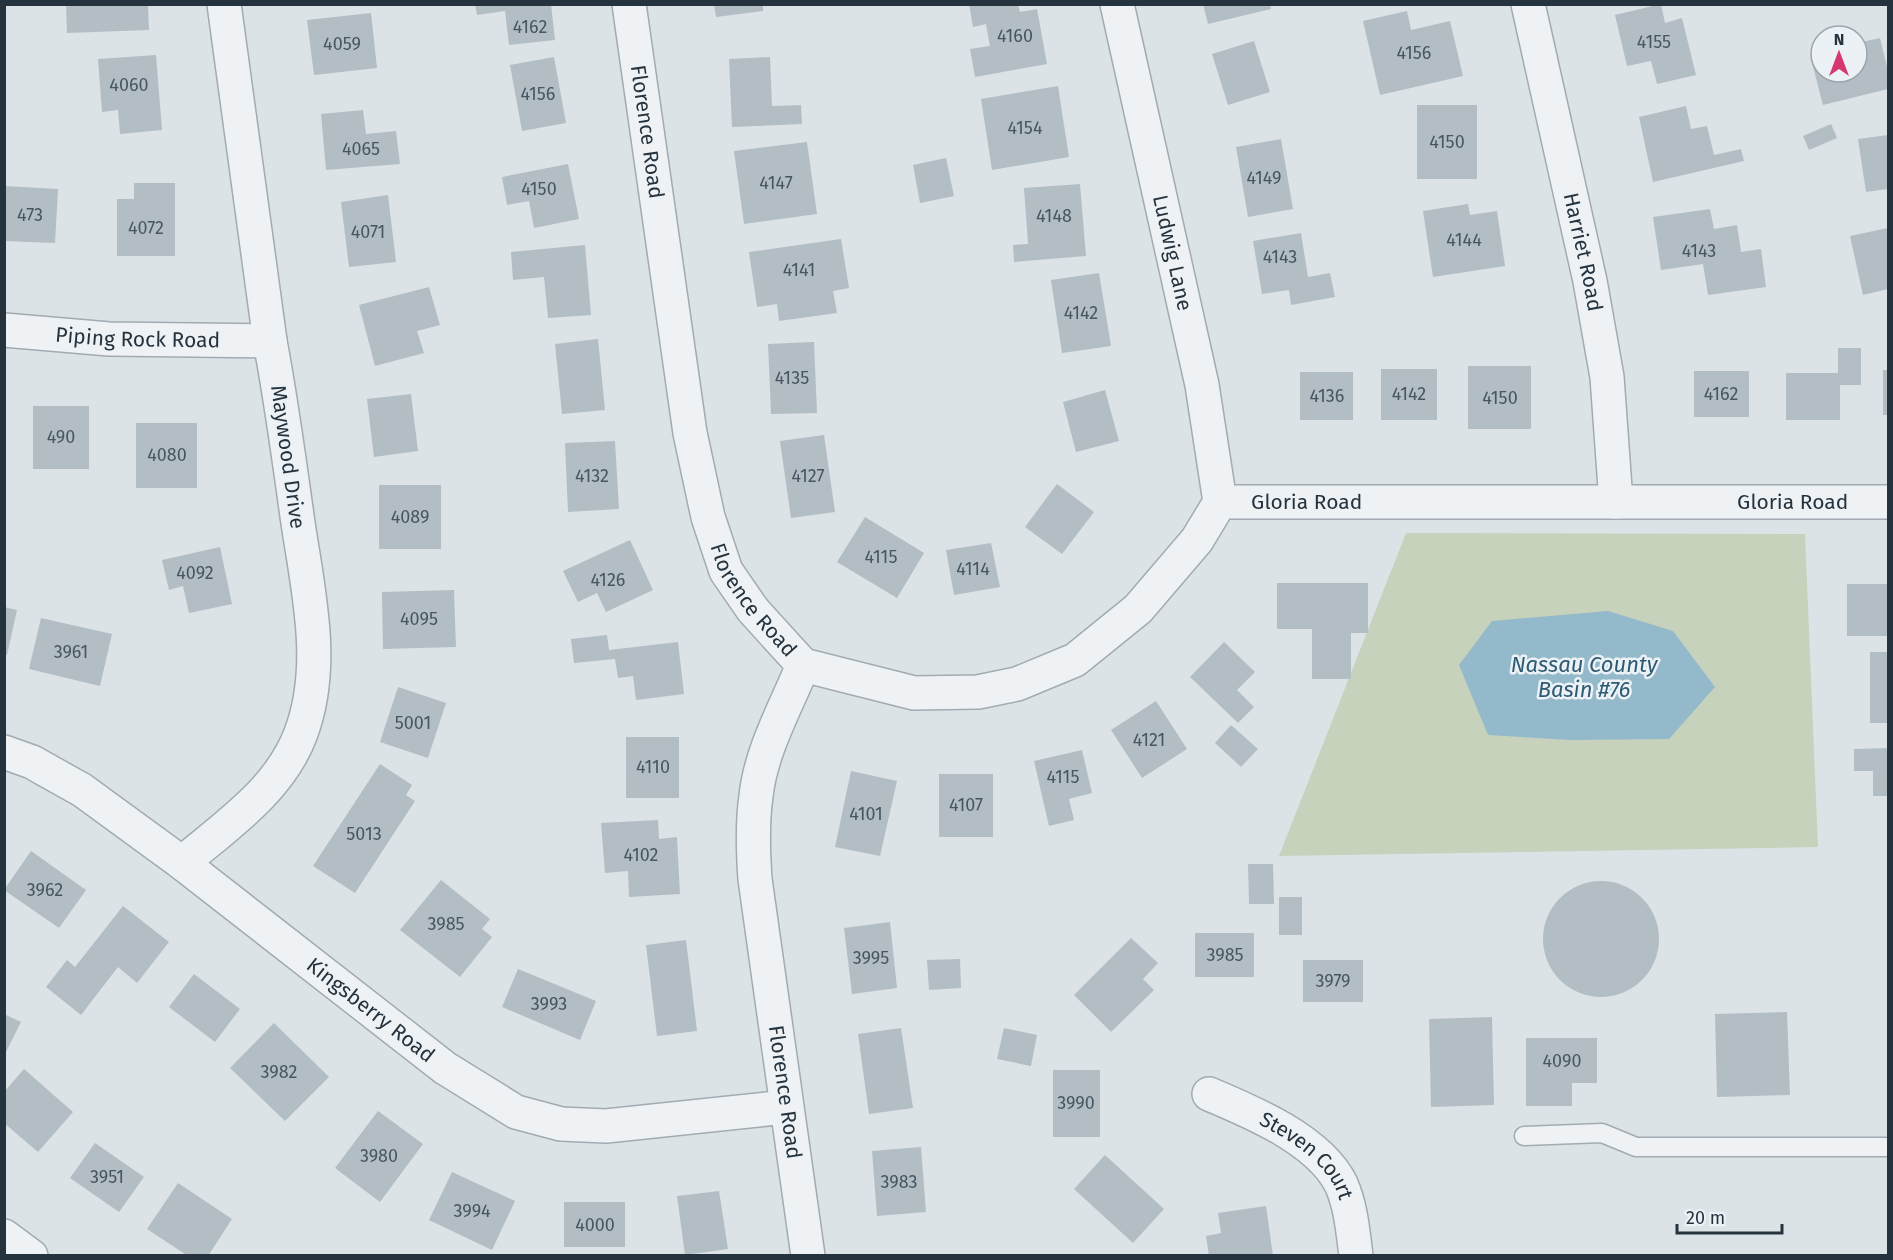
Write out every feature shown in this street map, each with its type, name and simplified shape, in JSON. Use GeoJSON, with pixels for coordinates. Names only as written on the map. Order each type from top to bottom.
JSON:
{"type":"FeatureCollection","features":[{"type":"Feature","properties":{"kind":"street","name":"Maywood Drive"},"geometry":{"type":"LineString","coordinates":[[182,862],[254,803],[280,772],[301,733],[314,675],[313,627],[270,341],[224,4]]}},
{"type":"Feature","properties":{"kind":"street","name":"Florence Road"},"geometry":{"type":"LineString","coordinates":[[629,4],[690,433],[708,517],[726,571],[753,610],[803,665],[767,749],[756,793],[752,843],[755,879],[808,1256]]}},
{"type":"Feature","properties":{"kind":"street","name":"Ludwig Lane"},"geometry":{"type":"LineString","coordinates":[[1117,4],[1202,385],[1220,502]]}},
{"type":"Feature","properties":{"kind":"street","name":"Harriet Road"},"geometry":{"type":"LineString","coordinates":[[1528,4],[1590,281],[1607,378],[1616,502]]}},
{"type":"Feature","properties":{"kind":"street","name":"Piping Rock Road"},"geometry":{"type":"LineString","coordinates":[[4,330],[109,339],[270,341]]}},
{"type":"Feature","properties":{"kind":"street","name":"Gloria Road"},"geometry":{"type":"LineString","coordinates":[[803,665],[914,693],[978,692],[1017,684],[1075,660],[1138,609],[1197,540],[1220,502],[1888,502]]}},
{"type":"Feature","properties":{"kind":"street","name":"Kingsberry Road"},"geometry":{"type":"LineString","coordinates":[[4,752],[32,762],[82,790],[182,862],[446,1068],[516,1112],[561,1124],[606,1126],[786,1107]]}},
{"type":"Feature","properties":{"kind":"street","name":"Steven Court"},"geometry":{"type":"LineString","coordinates":[[1209,1094],[1242,1107],[1302,1141],[1326,1162],[1341,1184],[1352,1219],[1356,1256]]}},
{"type":"Feature","properties":{"kind":"street"},"geometry":{"type":"LineString","coordinates":[[4,1236],[31,1256]]}},
{"type":"Feature","properties":{"kind":"lane"},"geometry":{"type":"LineString","coordinates":[[1524,1136],[1602,1133],[1636,1147],[1888,1147]]}},
{"type":"Feature","properties":{"kind":"green space"},"geometry":{"type":"Polygon","coordinates":[[[1406,533],[1805,534],[1818,847],[1279,856],[1406,533]]]}},
{"type":"Feature","properties":{"kind":"water","name":"Nassau County Basin #76"},"geometry":{"type":"Polygon","coordinates":[[[1608,611],[1673,631],[1715,687],[1669,739],[1571,740],[1488,735],[1459,665],[1492,621],[1608,611]]]}},
{"type":"Feature","properties":{"kind":"building"},"geometry":{"type":"Polygon","coordinates":[[[66,4],[148,4],[149,30],[67,33],[66,4]]]}},
{"type":"Feature","properties":{"kind":"building"},"geometry":{"type":"Polygon","coordinates":[[[475,4],[551,4],[555,40],[509,45],[505,11],[477,15],[475,4]]]}},
{"type":"Feature","properties":{"kind":"building"},"geometry":{"type":"Polygon","coordinates":[[[714,4],[763,4],[763,11],[716,17],[714,4]]]}},
{"type":"Feature","properties":{"kind":"building"},"geometry":{"type":"Polygon","coordinates":[[[969,4],[1018,4],[1020,12],[1037,9],[1047,64],[975,77],[970,49],[990,46],[986,24],[973,27],[969,4]]]}},
{"type":"Feature","properties":{"kind":"building"},"geometry":{"type":"Polygon","coordinates":[[[1203,4],[1270,4],[1271,9],[1208,24],[1203,4]]]}},
{"type":"Feature","properties":{"kind":"building"},"geometry":{"type":"Polygon","coordinates":[[[1661,4],[1665,23],[1682,18],[1696,75],[1657,84],[1651,61],[1627,66],[1615,15],[1661,4]]]}},
{"type":"Feature","properties":{"kind":"building"},"geometry":{"type":"Polygon","coordinates":[[[1407,11],[1411,30],[1450,21],[1463,76],[1380,95],[1363,21],[1407,11]]]}},
{"type":"Feature","properties":{"kind":"building"},"geometry":{"type":"Polygon","coordinates":[[[371,13],[377,68],[314,75],[307,20],[371,13]]]}},
{"type":"Feature","properties":{"kind":"building"},"geometry":{"type":"Polygon","coordinates":[[[1880,38],[1888,71],[1888,89],[1823,105],[1818,84],[1869,84],[1869,40],[1880,38]]]}},
{"type":"Feature","properties":{"kind":"building"},"geometry":{"type":"Polygon","coordinates":[[[1254,41],[1270,92],[1228,105],[1212,54],[1254,41]]]}},
{"type":"Feature","properties":{"kind":"building"},"geometry":{"type":"Polygon","coordinates":[[[156,55],[162,130],[120,134],[118,110],[102,112],[98,59],[156,55]]]}},
{"type":"Feature","properties":{"kind":"building"},"geometry":{"type":"Polygon","coordinates":[[[554,57],[566,123],[522,131],[510,65],[554,57]]]}},
{"type":"Feature","properties":{"kind":"building"},"geometry":{"type":"Polygon","coordinates":[[[770,57],[772,106],[801,105],[802,124],[732,127],[729,59],[770,57]]]}},
{"type":"Feature","properties":{"kind":"building"},"geometry":{"type":"Polygon","coordinates":[[[1058,86],[1069,157],[992,170],[981,99],[1058,86]]]}},
{"type":"Feature","properties":{"kind":"building"},"geometry":{"type":"Polygon","coordinates":[[[1417,105],[1477,105],[1477,179],[1417,179],[1417,105]]]}},
{"type":"Feature","properties":{"kind":"building"},"geometry":{"type":"Polygon","coordinates":[[[1686,106],[1691,129],[1707,126],[1714,155],[1741,149],[1744,161],[1653,182],[1639,117],[1686,106]]]}},
{"type":"Feature","properties":{"kind":"building"},"geometry":{"type":"Polygon","coordinates":[[[363,110],[366,134],[396,131],[400,164],[326,170],[321,114],[363,110]]]}},
{"type":"Feature","properties":{"kind":"building"},"geometry":{"type":"Polygon","coordinates":[[[1831,124],[1837,138],[1809,150],[1803,136],[1831,124]]]}},
{"type":"Feature","properties":{"kind":"building"},"geometry":{"type":"Polygon","coordinates":[[[1888,135],[1888,189],[1866,192],[1858,139],[1888,135]]]}},
{"type":"Feature","properties":{"kind":"building"},"geometry":{"type":"Polygon","coordinates":[[[1281,139],[1293,209],[1248,217],[1236,147],[1281,139]]]}},
{"type":"Feature","properties":{"kind":"building"},"geometry":{"type":"Polygon","coordinates":[[[807,142],[817,214],[744,224],[734,151],[807,142]]]}},
{"type":"Feature","properties":{"kind":"building"},"geometry":{"type":"Polygon","coordinates":[[[946,158],[954,196],[920,203],[913,165],[946,158]]]}},
{"type":"Feature","properties":{"kind":"building"},"geometry":{"type":"Polygon","coordinates":[[[568,164],[579,219],[534,228],[529,201],[507,205],[502,177],[568,164]]]}},
{"type":"Feature","properties":{"kind":"building"},"geometry":{"type":"Polygon","coordinates":[[[134,183],[175,183],[175,256],[117,256],[117,199],[134,199],[134,183]]]}},
{"type":"Feature","properties":{"kind":"building"},"geometry":{"type":"Polygon","coordinates":[[[1080,184],[1086,256],[1014,262],[1013,245],[1028,244],[1024,188],[1080,184]]]}},
{"type":"Feature","properties":{"kind":"building"},"geometry":{"type":"Polygon","coordinates":[[[4,186],[58,189],[55,243],[4,241],[4,186]]]}},
{"type":"Feature","properties":{"kind":"building"},"geometry":{"type":"Polygon","coordinates":[[[388,195],[396,262],[349,267],[341,202],[388,195]]]}},
{"type":"Feature","properties":{"kind":"building"},"geometry":{"type":"Polygon","coordinates":[[[1468,204],[1470,215],[1497,211],[1505,266],[1433,277],[1423,211],[1468,204]]]}},
{"type":"Feature","properties":{"kind":"building"},"geometry":{"type":"Polygon","coordinates":[[[1710,209],[1714,229],[1737,225],[1741,252],[1761,249],[1766,287],[1708,295],[1703,264],[1661,270],[1653,217],[1710,209]]]}},
{"type":"Feature","properties":{"kind":"building"},"geometry":{"type":"Polygon","coordinates":[[[1888,228],[1888,289],[1863,295],[1850,236],[1888,228]]]}},
{"type":"Feature","properties":{"kind":"building"},"geometry":{"type":"Polygon","coordinates":[[[1301,233],[1308,277],[1330,273],[1335,297],[1291,305],[1289,290],[1262,294],[1253,241],[1301,233]]]}},
{"type":"Feature","properties":{"kind":"building"},"geometry":{"type":"Polygon","coordinates":[[[841,239],[849,288],[833,291],[837,313],[779,321],[777,304],[757,307],[749,252],[841,239]]]}},
{"type":"Feature","properties":{"kind":"building"},"geometry":{"type":"Polygon","coordinates":[[[585,245],[591,315],[548,318],[544,277],[513,280],[511,252],[585,245]]]}},
{"type":"Feature","properties":{"kind":"building"},"geometry":{"type":"Polygon","coordinates":[[[1099,273],[1111,346],[1062,353],[1051,280],[1099,273]]]}},
{"type":"Feature","properties":{"kind":"building"},"geometry":{"type":"Polygon","coordinates":[[[429,287],[440,325],[417,331],[424,353],[375,366],[359,305],[429,287]]]}},
{"type":"Feature","properties":{"kind":"building"},"geometry":{"type":"Polygon","coordinates":[[[598,339],[605,410],[562,414],[555,344],[598,339]]]}},
{"type":"Feature","properties":{"kind":"building"},"geometry":{"type":"Polygon","coordinates":[[[814,342],[817,413],[771,414],[768,344],[814,342]]]}},
{"type":"Feature","properties":{"kind":"building"},"geometry":{"type":"Polygon","coordinates":[[[1838,348],[1861,348],[1861,385],[1840,385],[1840,420],[1786,420],[1786,373],[1838,373],[1838,348]]]}},
{"type":"Feature","properties":{"kind":"building"},"geometry":{"type":"Polygon","coordinates":[[[1468,366],[1531,366],[1531,429],[1468,429],[1468,366]]]}},
{"type":"Feature","properties":{"kind":"building"},"geometry":{"type":"Polygon","coordinates":[[[1381,369],[1437,369],[1437,420],[1381,420],[1381,369]]]}},
{"type":"Feature","properties":{"kind":"building"},"geometry":{"type":"Polygon","coordinates":[[[1883,370],[1888,370],[1888,415],[1883,415],[1883,370]]]}},
{"type":"Feature","properties":{"kind":"building"},"geometry":{"type":"Polygon","coordinates":[[[1694,371],[1749,371],[1749,417],[1694,417],[1694,371]]]}},
{"type":"Feature","properties":{"kind":"building"},"geometry":{"type":"Polygon","coordinates":[[[1300,372],[1353,372],[1353,420],[1300,420],[1300,372]]]}},
{"type":"Feature","properties":{"kind":"building"},"geometry":{"type":"Polygon","coordinates":[[[1105,390],[1119,441],[1076,452],[1063,402],[1105,390]]]}},
{"type":"Feature","properties":{"kind":"building"},"geometry":{"type":"Polygon","coordinates":[[[411,394],[418,451],[374,457],[367,399],[411,394]]]}},
{"type":"Feature","properties":{"kind":"building"},"geometry":{"type":"Polygon","coordinates":[[[33,406],[89,406],[89,469],[33,469],[33,406]]]}},
{"type":"Feature","properties":{"kind":"building"},"geometry":{"type":"Polygon","coordinates":[[[136,423],[197,423],[197,488],[136,488],[136,423]]]}},
{"type":"Feature","properties":{"kind":"building"},"geometry":{"type":"Polygon","coordinates":[[[824,435],[835,512],[791,518],[780,441],[824,435]]]}},
{"type":"Feature","properties":{"kind":"building"},"geometry":{"type":"Polygon","coordinates":[[[615,441],[619,509],[568,512],[565,443],[615,441]]]}},
{"type":"Feature","properties":{"kind":"building"},"geometry":{"type":"Polygon","coordinates":[[[1057,484],[1094,512],[1062,554],[1025,527],[1057,484]]]}},
{"type":"Feature","properties":{"kind":"building"},"geometry":{"type":"Polygon","coordinates":[[[379,485],[441,485],[441,549],[379,549],[379,485]]]}},
{"type":"Feature","properties":{"kind":"building"},"geometry":{"type":"Polygon","coordinates":[[[865,517],[924,553],[897,598],[837,562],[865,517]]]}},
{"type":"Feature","properties":{"kind":"building"},"geometry":{"type":"Polygon","coordinates":[[[630,540],[653,590],[606,612],[597,593],[578,602],[563,571],[630,540]]]}},
{"type":"Feature","properties":{"kind":"building"},"geometry":{"type":"Polygon","coordinates":[[[991,543],[1000,587],[954,595],[946,550],[991,543]]]}},
{"type":"Feature","properties":{"kind":"building"},"geometry":{"type":"Polygon","coordinates":[[[220,547],[232,604],[189,613],[183,586],[169,590],[162,560],[220,547]]]}},
{"type":"Feature","properties":{"kind":"building"},"geometry":{"type":"Polygon","coordinates":[[[1277,583],[1368,583],[1368,633],[1351,633],[1351,679],[1312,679],[1312,629],[1277,629],[1277,583]]]}},
{"type":"Feature","properties":{"kind":"building"},"geometry":{"type":"Polygon","coordinates":[[[1847,584],[1888,584],[1888,636],[1847,636],[1847,584]]]}},
{"type":"Feature","properties":{"kind":"building"},"geometry":{"type":"Polygon","coordinates":[[[454,590],[456,647],[383,649],[382,592],[454,590]]]}},
{"type":"Feature","properties":{"kind":"building"},"geometry":{"type":"Polygon","coordinates":[[[4,607],[17,610],[7,655],[4,655],[4,607]]]}},
{"type":"Feature","properties":{"kind":"building"},"geometry":{"type":"Polygon","coordinates":[[[41,618],[112,634],[100,686],[29,669],[41,618]]]}},
{"type":"Feature","properties":{"kind":"building"},"geometry":{"type":"Polygon","coordinates":[[[607,635],[609,650],[678,642],[684,694],[636,700],[633,676],[618,678],[615,659],[574,663],[571,639],[607,635]]]}},
{"type":"Feature","properties":{"kind":"building"},"geometry":{"type":"Polygon","coordinates":[[[1224,642],[1255,672],[1237,690],[1254,707],[1238,723],[1190,677],[1224,642]]]}},
{"type":"Feature","properties":{"kind":"building"},"geometry":{"type":"Polygon","coordinates":[[[1870,652],[1888,652],[1888,723],[1870,723],[1870,652]]]}},
{"type":"Feature","properties":{"kind":"building"},"geometry":{"type":"Polygon","coordinates":[[[398,687],[446,703],[428,758],[380,742],[398,687]]]}},
{"type":"Feature","properties":{"kind":"building"},"geometry":{"type":"Polygon","coordinates":[[[1156,701],[1187,749],[1142,778],[1111,730],[1156,701]]]}},
{"type":"Feature","properties":{"kind":"building"},"geometry":{"type":"Polygon","coordinates":[[[1231,725],[1258,749],[1241,767],[1215,743],[1231,725]]]}},
{"type":"Feature","properties":{"kind":"building"},"geometry":{"type":"Polygon","coordinates":[[[626,737],[679,737],[679,798],[626,798],[626,737]]]}},
{"type":"Feature","properties":{"kind":"building"},"geometry":{"type":"Polygon","coordinates":[[[1888,748],[1888,796],[1873,796],[1873,771],[1854,771],[1854,749],[1888,748]]]}},
{"type":"Feature","properties":{"kind":"building"},"geometry":{"type":"Polygon","coordinates":[[[1082,750],[1092,793],[1069,799],[1074,820],[1049,826],[1034,761],[1082,750]]]}},
{"type":"Feature","properties":{"kind":"building"},"geometry":{"type":"Polygon","coordinates":[[[380,764],[412,785],[406,795],[415,801],[355,893],[313,866],[380,764]]]}},
{"type":"Feature","properties":{"kind":"building"},"geometry":{"type":"Polygon","coordinates":[[[851,771],[897,781],[880,856],[835,847],[851,771]]]}},
{"type":"Feature","properties":{"kind":"building"},"geometry":{"type":"Polygon","coordinates":[[[939,774],[993,774],[993,837],[939,837],[939,774]]]}},
{"type":"Feature","properties":{"kind":"building"},"geometry":{"type":"Polygon","coordinates":[[[658,820],[659,839],[677,837],[680,894],[629,897],[628,871],[605,873],[601,823],[658,820]]]}},
{"type":"Feature","properties":{"kind":"building"},"geometry":{"type":"Polygon","coordinates":[[[31,851],[86,890],[59,928],[4,890],[31,851]]]}},
{"type":"Feature","properties":{"kind":"building"},"geometry":{"type":"Polygon","coordinates":[[[1248,864],[1273,864],[1274,904],[1249,904],[1248,864]]]}},
{"type":"Feature","properties":{"kind":"building"},"geometry":{"type":"Polygon","coordinates":[[[441,880],[490,919],[482,929],[492,937],[460,977],[400,930],[441,880]]]}},
{"type":"Feature","properties":{"kind":"building"},"geometry":{"type":"Polygon","coordinates":[[[1601,881],[1623,885],[1642,898],[1655,917],[1659,939],[1655,961],[1642,980],[1623,993],[1601,997],[1579,993],[1560,980],[1547,961],[1543,939],[1547,917],[1560,898],[1579,885],[1601,881]]]}},
{"type":"Feature","properties":{"kind":"building"},"geometry":{"type":"Polygon","coordinates":[[[1279,897],[1302,897],[1302,935],[1279,935],[1279,897]]]}},
{"type":"Feature","properties":{"kind":"building"},"geometry":{"type":"Polygon","coordinates":[[[123,906],[169,942],[137,983],[118,967],[81,1015],[46,987],[67,960],[75,967],[123,906]]]}},
{"type":"Feature","properties":{"kind":"building"},"geometry":{"type":"Polygon","coordinates":[[[890,922],[897,988],[852,994],[844,928],[890,922]]]}},
{"type":"Feature","properties":{"kind":"building"},"geometry":{"type":"Polygon","coordinates":[[[1195,933],[1254,933],[1254,977],[1195,977],[1195,933]]]}},
{"type":"Feature","properties":{"kind":"building"},"geometry":{"type":"Polygon","coordinates":[[[1131,938],[1158,963],[1143,979],[1154,990],[1111,1032],[1074,995],[1131,938]]]}},
{"type":"Feature","properties":{"kind":"building"},"geometry":{"type":"Polygon","coordinates":[[[686,940],[697,1031],[657,1036],[646,945],[686,940]]]}},
{"type":"Feature","properties":{"kind":"building"},"geometry":{"type":"Polygon","coordinates":[[[960,959],[961,988],[929,990],[927,960],[960,959]]]}},
{"type":"Feature","properties":{"kind":"building"},"geometry":{"type":"Polygon","coordinates":[[[1303,960],[1363,960],[1363,1002],[1303,1002],[1303,960]]]}},
{"type":"Feature","properties":{"kind":"building"},"geometry":{"type":"Polygon","coordinates":[[[518,969],[596,1001],[580,1040],[502,1007],[518,969]]]}},
{"type":"Feature","properties":{"kind":"building"},"geometry":{"type":"Polygon","coordinates":[[[194,974],[240,1009],[215,1042],[169,1007],[194,974]]]}},
{"type":"Feature","properties":{"kind":"building"},"geometry":{"type":"Polygon","coordinates":[[[1787,1012],[1790,1095],[1717,1097],[1715,1014],[1787,1012]]]}},
{"type":"Feature","properties":{"kind":"building"},"geometry":{"type":"Polygon","coordinates":[[[4,1014],[21,1022],[4,1056],[4,1014]]]}},
{"type":"Feature","properties":{"kind":"building"},"geometry":{"type":"Polygon","coordinates":[[[1492,1017],[1494,1105],[1431,1107],[1429,1019],[1492,1017]]]}},
{"type":"Feature","properties":{"kind":"building"},"geometry":{"type":"Polygon","coordinates":[[[274,1023],[329,1077],[285,1121],[230,1068],[274,1023]]]}},
{"type":"Feature","properties":{"kind":"building"},"geometry":{"type":"Polygon","coordinates":[[[901,1028],[913,1108],[869,1114],[858,1034],[901,1028]]]}},
{"type":"Feature","properties":{"kind":"building"},"geometry":{"type":"Polygon","coordinates":[[[1004,1028],[1037,1035],[1031,1066],[997,1059],[1004,1028]]]}},
{"type":"Feature","properties":{"kind":"building"},"geometry":{"type":"Polygon","coordinates":[[[1526,1038],[1597,1038],[1597,1083],[1572,1083],[1572,1106],[1526,1106],[1526,1038]]]}},
{"type":"Feature","properties":{"kind":"building"},"geometry":{"type":"Polygon","coordinates":[[[24,1069],[73,1112],[38,1152],[4,1123],[4,1092],[24,1069]]]}},
{"type":"Feature","properties":{"kind":"building"},"geometry":{"type":"Polygon","coordinates":[[[1053,1070],[1100,1070],[1100,1137],[1053,1137],[1053,1070]]]}},
{"type":"Feature","properties":{"kind":"building"},"geometry":{"type":"Polygon","coordinates":[[[378,1111],[423,1144],[380,1202],[335,1168],[378,1111]]]}},
{"type":"Feature","properties":{"kind":"building"},"geometry":{"type":"Polygon","coordinates":[[[95,1143],[144,1177],[119,1212],[70,1178],[95,1143]]]}},
{"type":"Feature","properties":{"kind":"building"},"geometry":{"type":"Polygon","coordinates":[[[921,1147],[926,1212],[877,1216],[872,1151],[921,1147]]]}},
{"type":"Feature","properties":{"kind":"building"},"geometry":{"type":"Polygon","coordinates":[[[1105,1155],[1164,1209],[1133,1243],[1074,1189],[1105,1155]]]}},
{"type":"Feature","properties":{"kind":"building"},"geometry":{"type":"Polygon","coordinates":[[[452,1172],[515,1201],[492,1250],[429,1220],[452,1172]]]}},
{"type":"Feature","properties":{"kind":"building"},"geometry":{"type":"Polygon","coordinates":[[[178,1183],[232,1219],[208,1256],[188,1256],[147,1229],[178,1183]]]}},
{"type":"Feature","properties":{"kind":"building"},"geometry":{"type":"Polygon","coordinates":[[[719,1191],[728,1249],[685,1255],[677,1196],[719,1191]]]}},
{"type":"Feature","properties":{"kind":"building"},"geometry":{"type":"Polygon","coordinates":[[[564,1202],[625,1202],[625,1247],[564,1247],[564,1202]]]}},
{"type":"Feature","properties":{"kind":"building"},"geometry":{"type":"Polygon","coordinates":[[[1266,1206],[1273,1256],[1209,1256],[1206,1236],[1221,1233],[1218,1213],[1266,1206]]]}}]}
